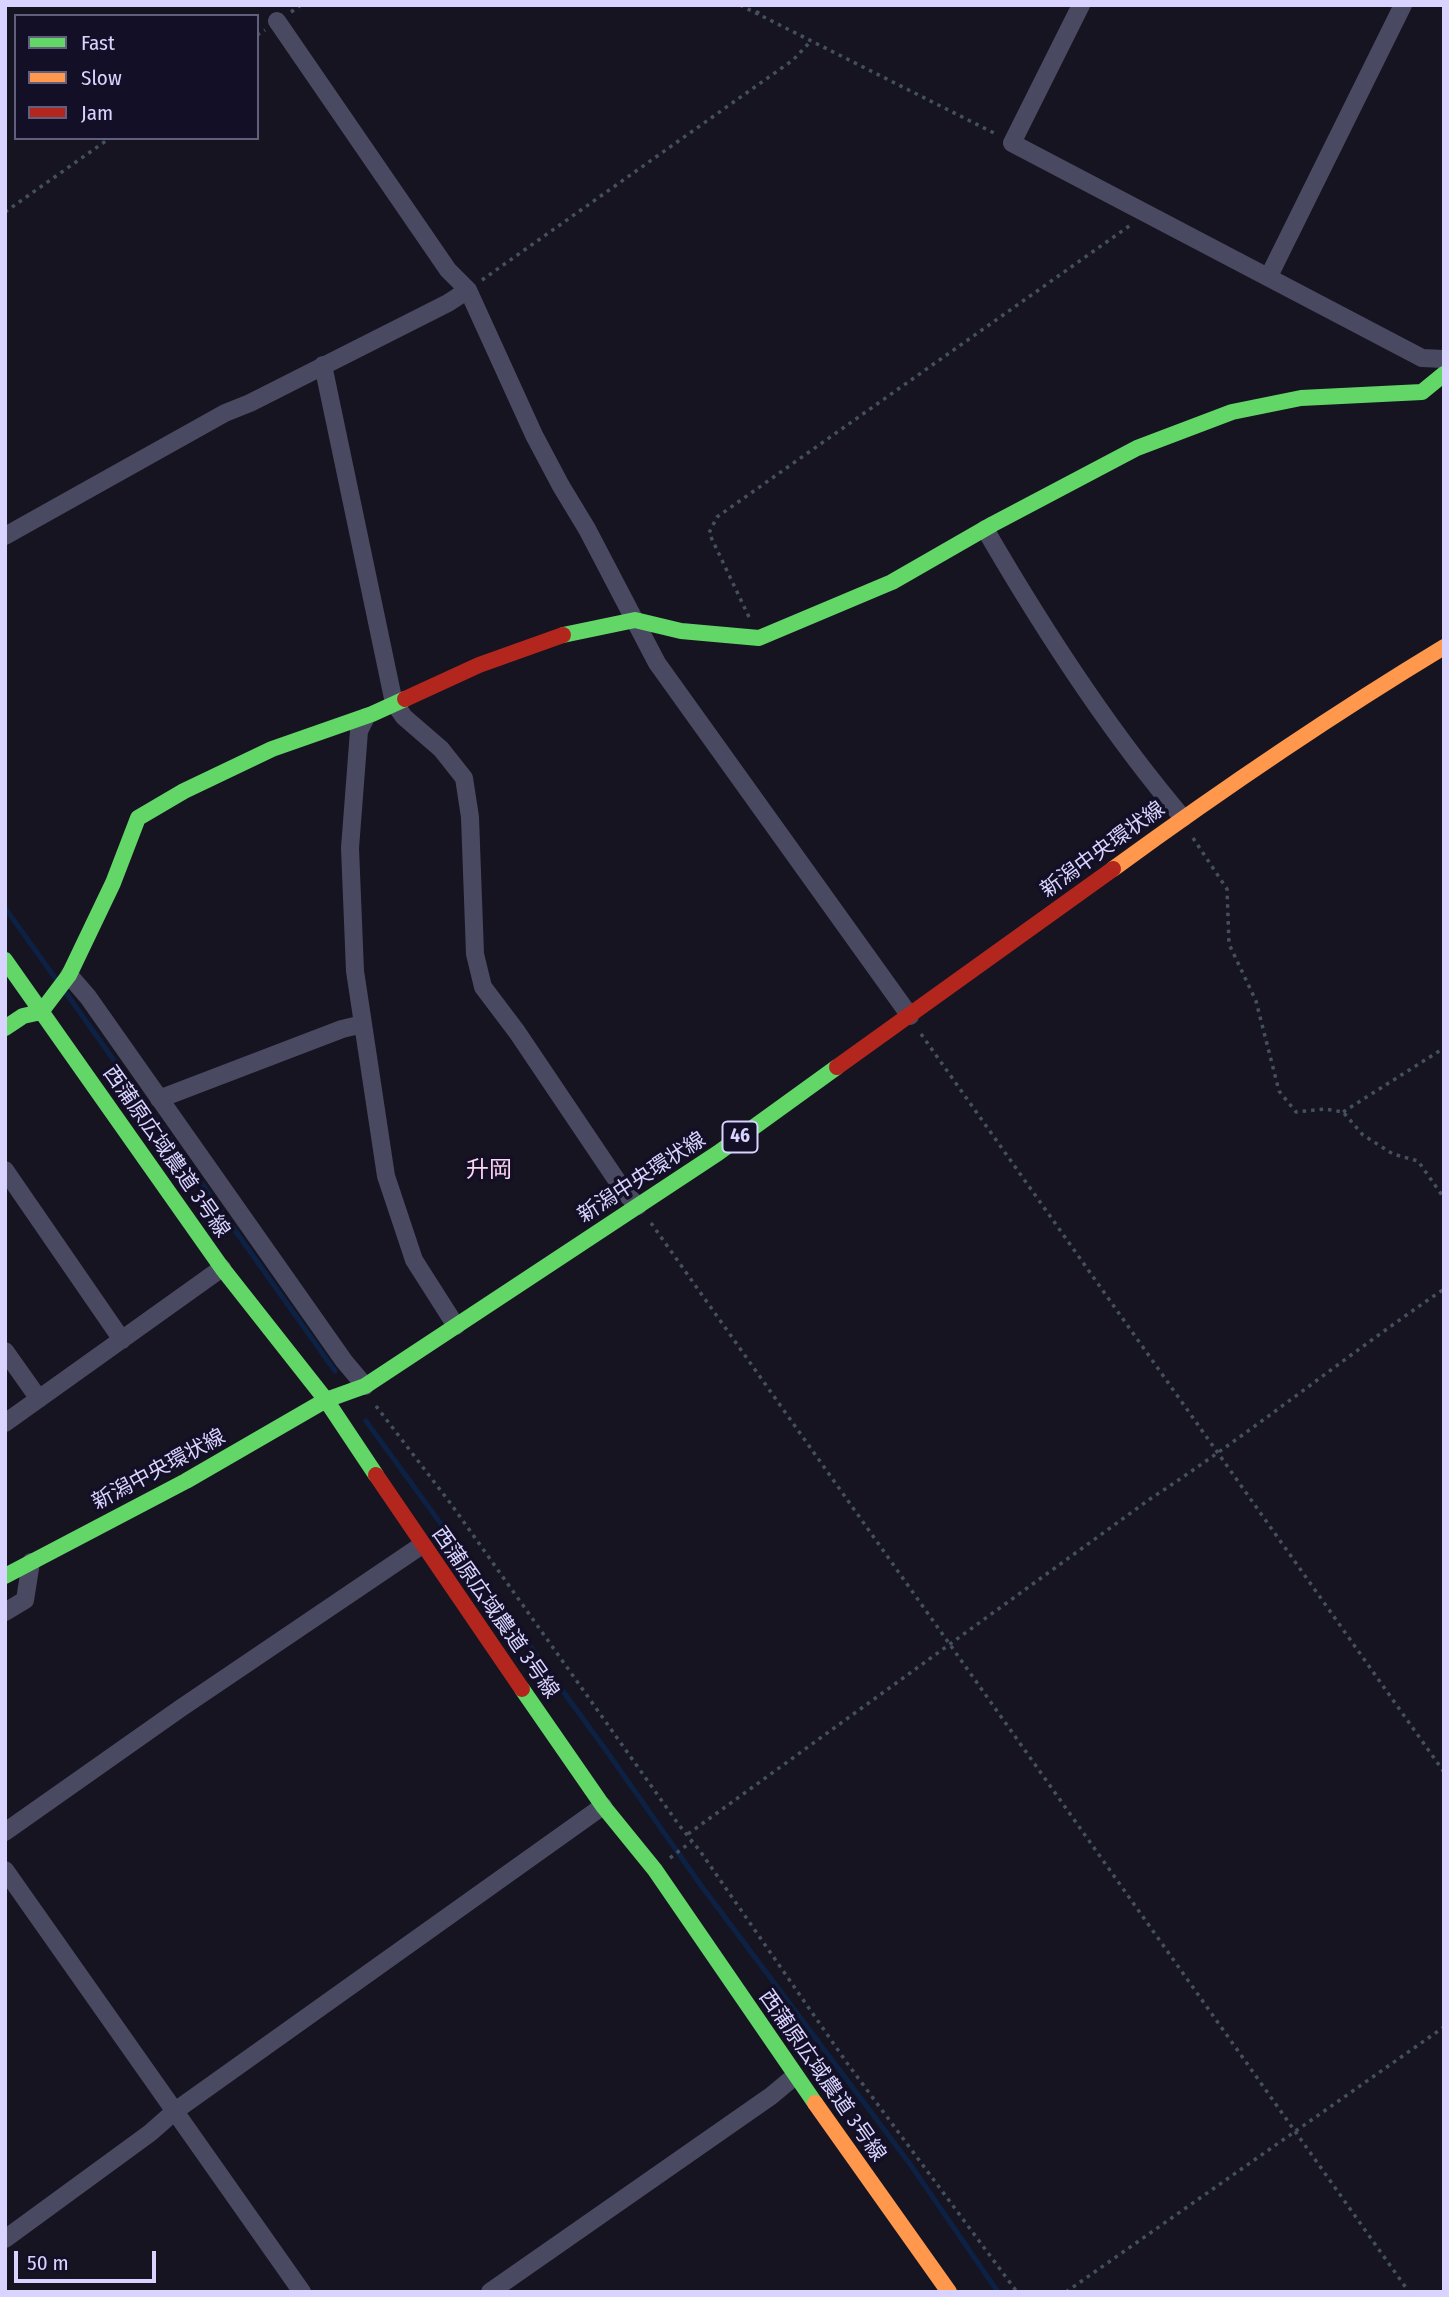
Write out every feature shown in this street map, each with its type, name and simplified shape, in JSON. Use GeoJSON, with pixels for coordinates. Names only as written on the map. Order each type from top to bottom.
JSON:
{"type":"FeatureCollection","features":[{"type":"Feature","properties":{"kind":"street"},"geometry":{"type":"LineString","coordinates":[[1081,5],[1012,143],[1422,358],[1444,359]]}},
{"type":"Feature","properties":{"kind":"street"},"geometry":{"type":"LineString","coordinates":[[1269,276],[1404,5]]}},
{"type":"Feature","properties":{"kind":"street"},"geometry":{"type":"LineString","coordinates":[[277,21],[448,270],[468,290],[534,435],[657,663],[910,1016]]}},
{"type":"Feature","properties":{"kind":"street"},"geometry":{"type":"LineString","coordinates":[[5,536],[225,413],[250,403],[468,290]]}},
{"type":"Feature","properties":{"kind":"street"},"geometry":{"type":"LineString","coordinates":[[323,365],[394,703],[404,716],[441,749],[464,778],[470,817],[475,954],[482,987],[517,1032],[626,1194],[638,1206]]}},
{"type":"Feature","properties":{"kind":"street"},"geometry":{"type":"LineString","coordinates":[[5,1028],[23,1016],[41,1012],[69,975],[113,883],[138,818],[184,791],[272,749],[366,717],[479,665],[571,632],[617,621],[635,620],[681,631],[741,639],[759,638],[892,582],[1137,448],[1232,412],[1301,398],[1422,392],[1444,374]]}},
{"type":"Feature","properties":{"kind":"street"},"geometry":{"type":"LineString","coordinates":[[985,529],[1083,685],[1147,776],[1183,818]]}},
{"type":"Feature","properties":{"kind":"street","name":"新潟中央環状線"},"geometry":{"type":"LineString","coordinates":[[5,1576],[186,1481],[326,1400],[365,1385],[718,1153],[1183,818],[1376,688],[1444,647]]}},
{"type":"Feature","properties":{"kind":"street"},"geometry":{"type":"LineString","coordinates":[[366,717],[359,731],[350,848],[355,971],[386,1176],[414,1260],[456,1326]]}},
{"type":"Feature","properties":{"kind":"street","name":"西蒲原広域農道 3号線"},"geometry":{"type":"LineString","coordinates":[[5,960],[222,1268],[326,1400],[422,1545],[603,1806],[655,1870],[949,2292]]}},
{"type":"Feature","properties":{"kind":"street"},"geometry":{"type":"LineString","coordinates":[[69,975],[88,997],[344,1361],[365,1385]]}},
{"type":"Feature","properties":{"kind":"street"},"geometry":{"type":"LineString","coordinates":[[159,1099],[342,1029],[363,1024]]}},
{"type":"Feature","properties":{"kind":"street"},"geometry":{"type":"LineString","coordinates":[[5,1170],[122,1340]]}},
{"type":"Feature","properties":{"kind":"street"},"geometry":{"type":"LineString","coordinates":[[5,1423],[222,1268]]}},
{"type":"Feature","properties":{"kind":"street"},"geometry":{"type":"LineString","coordinates":[[5,1352],[39,1399]]}},
{"type":"Feature","properties":{"kind":"street"},"geometry":{"type":"LineString","coordinates":[[5,1832],[181,1708],[422,1545]]}},
{"type":"Feature","properties":{"kind":"street"},"geometry":{"type":"LineString","coordinates":[[5,1612],[25,1600],[31,1562]]}},
{"type":"Feature","properties":{"kind":"street"},"geometry":{"type":"LineString","coordinates":[[5,2239],[150,2133],[175,2111],[603,1806]]}},
{"type":"Feature","properties":{"kind":"street"},"geometry":{"type":"LineString","coordinates":[[5,1870],[302,2292]]}},
{"type":"Feature","properties":{"kind":"street"},"geometry":{"type":"LineString","coordinates":[[490,2292],[796,2076]]}},
{"type":"Feature","properties":{"kind":"path"},"geometry":{"type":"LineString","coordinates":[[740,5],[1012,143]]}},
{"type":"Feature","properties":{"kind":"path"},"geometry":{"type":"LineString","coordinates":[[757,14],[761,5]]}},
{"type":"Feature","properties":{"kind":"path"},"geometry":{"type":"LineString","coordinates":[[468,290],[793,60],[811,41]]}},
{"type":"Feature","properties":{"kind":"path"},"geometry":{"type":"LineString","coordinates":[[5,212],[107,140]]}},
{"type":"Feature","properties":{"kind":"path"},"geometry":{"type":"LineString","coordinates":[[759,638],[709,533],[716,517],[1145,214]]}},
{"type":"Feature","properties":{"kind":"path"},"geometry":{"type":"LineString","coordinates":[[1183,818],[1201,852],[1227,889],[1229,944],[1256,1001],[1279,1091],[1296,1112],[1325,1109],[1343,1112],[1363,1135],[1393,1154],[1418,1161],[1444,1198]]}},
{"type":"Feature","properties":{"kind":"path"},"geometry":{"type":"LineString","coordinates":[[910,1016],[1444,1772]]}},
{"type":"Feature","properties":{"kind":"path"},"geometry":{"type":"LineString","coordinates":[[1343,1112],[1444,1048]]}},
{"type":"Feature","properties":{"kind":"path"},"geometry":{"type":"LineString","coordinates":[[638,1206],[1409,2292]]}},
{"type":"Feature","properties":{"kind":"path"},"geometry":{"type":"LineString","coordinates":[[687,1834],[1150,1499],[1218,1454],[1389,1326],[1444,1289]]}},
{"type":"Feature","properties":{"kind":"path"},"geometry":{"type":"LineString","coordinates":[[365,1385],[379,1412],[451,1504],[848,2063],[1017,2292]]}},
{"type":"Feature","properties":{"kind":"path"},"geometry":{"type":"LineString","coordinates":[[666,1861],[691,1842]]}},
{"type":"Feature","properties":{"kind":"path"},"geometry":{"type":"LineString","coordinates":[[1066,2292],[1444,2027]]}},
{"type":"Feature","properties":{"kind":"waterway"},"geometry":{"type":"LineString","coordinates":[[5,908],[56,979]]}},
{"type":"Feature","properties":{"kind":"waterway"},"geometry":{"type":"LineString","coordinates":[[64,990],[335,1371]]}},
{"type":"Feature","properties":{"kind":"waterway"},"geometry":{"type":"LineString","coordinates":[[366,1421],[700,1884],[910,2164],[998,2292]]}},
{"type":"Feature","properties":{"kind":"traffic: fast"},"geometry":{"type":"LineString","coordinates":[[563,635],[635,620],[681,631],[759,638],[892,582],[993,524],[1137,448],[1232,412],[1301,398],[1422,392],[1444,374]]}},
{"type":"Feature","properties":{"kind":"traffic: fast"},"geometry":{"type":"LineString","coordinates":[[5,1028],[23,1016],[41,1012],[69,975],[113,883],[138,818],[184,791],[272,749],[372,714],[405,699]]}},
{"type":"Feature","properties":{"kind":"traffic: fast"},"geometry":{"type":"LineString","coordinates":[[5,960],[222,1268],[326,1400],[376,1475]]}},
{"type":"Feature","properties":{"kind":"traffic: fast"},"geometry":{"type":"LineString","coordinates":[[5,1576],[186,1481],[326,1400],[365,1386],[718,1153],[837,1067]]}},
{"type":"Feature","properties":{"kind":"traffic: fast"},"geometry":{"type":"LineString","coordinates":[[522,1689],[603,1806],[655,1870],[815,2103]]}},
{"type":"Feature","properties":{"kind":"traffic: slow"},"geometry":{"type":"LineString","coordinates":[[1113,869],[1276,755],[1444,647]]}},
{"type":"Feature","properties":{"kind":"traffic: slow"},"geometry":{"type":"LineString","coordinates":[[815,2103],[949,2292]]}},
{"type":"Feature","properties":{"kind":"traffic: jam"},"geometry":{"type":"LineString","coordinates":[[405,699],[479,665],[563,635]]}},
{"type":"Feature","properties":{"kind":"traffic: jam"},"geometry":{"type":"LineString","coordinates":[[837,1067],[1113,869]]}},
{"type":"Feature","properties":{"kind":"traffic: jam"},"geometry":{"type":"LineString","coordinates":[[376,1475],[522,1689]]}},
{"type":"Feature","properties":{"kind":"district","name":"升岡"},"geometry":{"type":"Point","coordinates":[489,1171]}}]}
